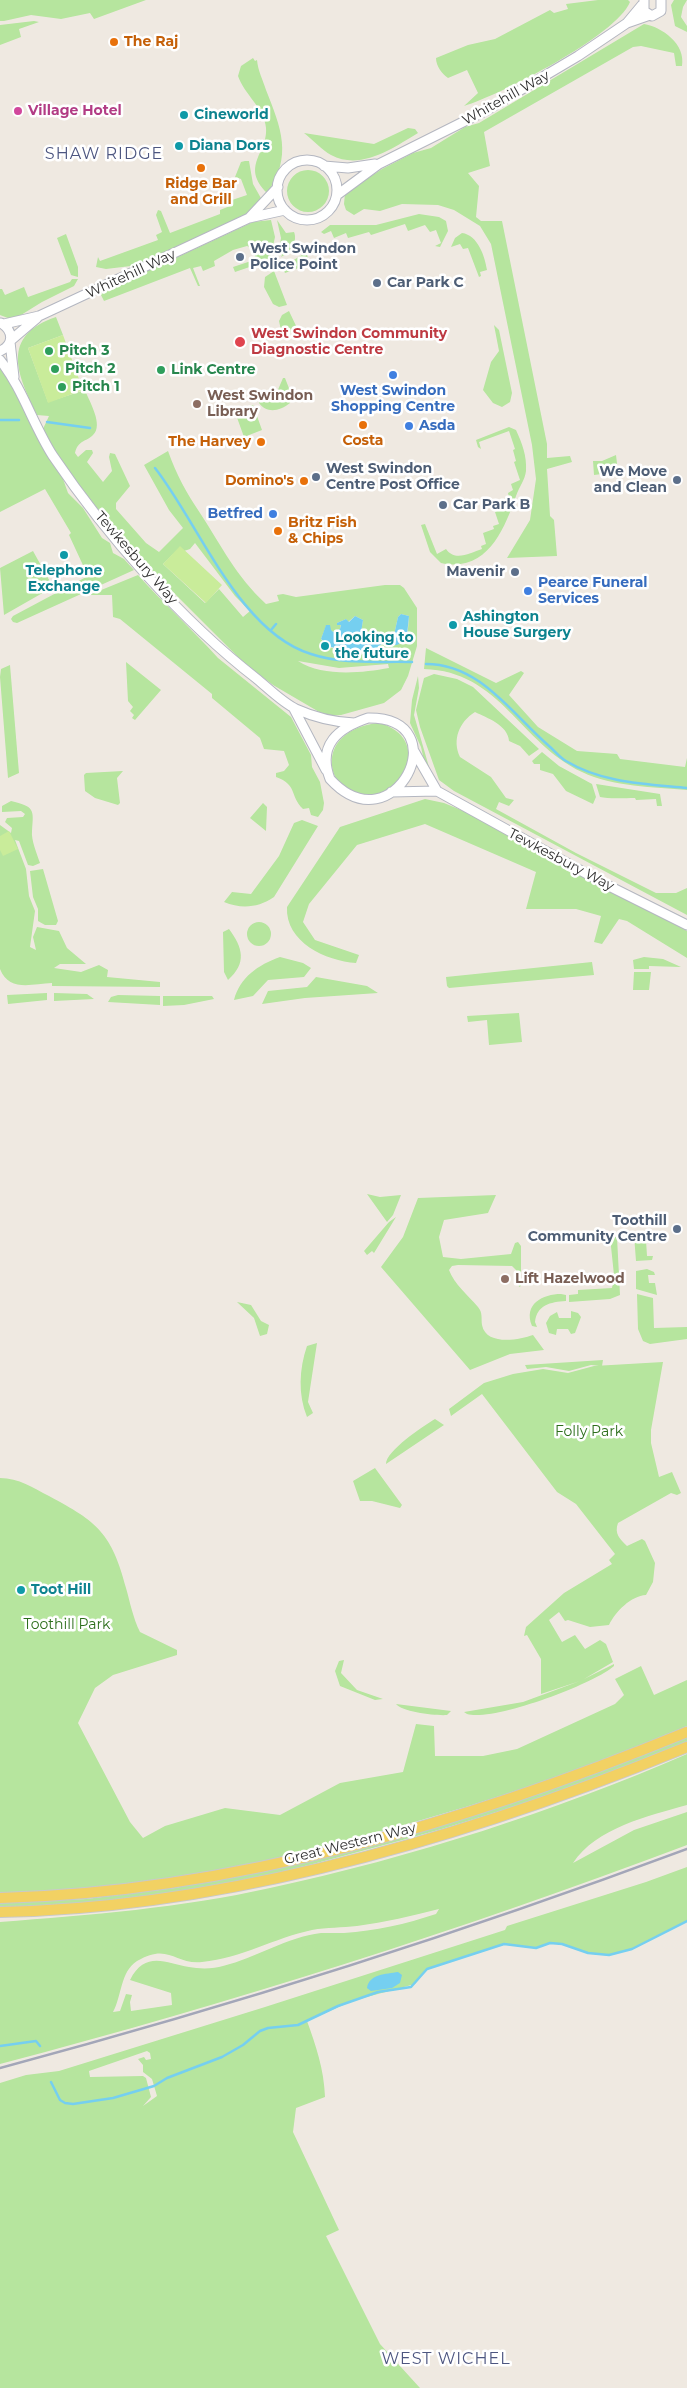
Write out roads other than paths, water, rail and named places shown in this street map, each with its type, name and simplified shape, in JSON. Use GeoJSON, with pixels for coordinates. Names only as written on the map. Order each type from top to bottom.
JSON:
{"type":"FeatureCollection","features":[{"type":"Feature","properties":{"kind":"main road"},"geometry":{"type":"LineString","coordinates":[[643,2],[645,12],[650,15]]}},
{"type":"Feature","properties":{"kind":"main road","name":"Whitehill Way"},"geometry":{"type":"LineString","coordinates":[[627,23],[643,2]]}},
{"type":"Feature","properties":{"kind":"main road","name":"Whitehill Way"},"geometry":{"type":"LineString","coordinates":[[337,195],[379,164],[531,85],[627,23],[658,14],[664,2]]}},
{"type":"Feature","properties":{"kind":"main road"},"geometry":{"type":"LineString","coordinates":[[311,161],[324,166],[334,177],[337,195],[328,212],[314,219],[299,219],[285,210],[280,201],[278,187],[285,171],[296,163],[311,161]]}},
{"type":"Feature","properties":{"kind":"main road","name":"Whitehill Way"},"geometry":{"type":"LineString","coordinates":[[324,166],[348,168],[379,164]]}},
{"type":"Feature","properties":{"kind":"main road","name":"Whitehill Way"},"geometry":{"type":"LineString","coordinates":[[249,218],[278,187]]}},
{"type":"Feature","properties":{"kind":"main road","name":"Whitehill Way"},"geometry":{"type":"LineString","coordinates":[[2,323],[39,316],[249,218],[285,210]]}},
{"type":"Feature","properties":{"kind":"main road","name":"Whitehill Way"},"geometry":{"type":"LineString","coordinates":[[0,351],[39,316]]}},
{"type":"Feature","properties":{"kind":"main road","name":"Tewkesbury Way"},"geometry":{"type":"LineString","coordinates":[[2,323],[10,331],[14,377]]}},
{"type":"Feature","properties":{"kind":"main road","name":"Tewkesbury Way"},"geometry":{"type":"LineString","coordinates":[[0,360],[14,377],[52,454],[131,556],[219,647],[294,708],[330,722],[354,723]]}},
{"type":"Feature","properties":{"kind":"main road","name":"Tewkesbury Way"},"geometry":{"type":"LineString","coordinates":[[294,708],[328,773]]}},
{"type":"Feature","properties":{"kind":"main road"},"geometry":{"type":"LineString","coordinates":[[391,792],[437,791],[406,732],[388,719],[368,718],[344,728],[332,739],[327,751],[330,779],[340,789],[354,798],[375,799],[391,792],[408,778],[413,761],[412,746]]}},
{"type":"Feature","properties":{"kind":"main road","name":"Tewkesbury Way"},"geometry":{"type":"LineString","coordinates":[[437,791],[607,885],[687,925]]}},
{"type":"Feature","properties":{"kind":"main road","name":"Great Western Way"},"geometry":{"type":"LineString","coordinates":[[0,1898],[73,1895],[143,1888],[208,1878],[306,1856],[400,1832],[511,1798],[687,1732]]}},
{"type":"Feature","properties":{"kind":"main road","name":"Great Western Way"},"geometry":{"type":"LineString","coordinates":[[0,1912],[76,1909],[149,1901],[216,1890],[310,1869],[404,1845],[509,1813],[591,1785],[687,1747]]}},
{"type":"Feature","properties":{"kind":"water"},"geometry":{"type":"Polygon","coordinates":[[[401,614],[409,616],[407,635],[404,641],[397,645],[382,644],[369,653],[357,649],[344,650],[331,647],[321,639],[326,625],[330,625],[333,632],[340,629],[341,625],[337,625],[337,623],[346,619],[349,622],[355,616],[363,620],[361,633],[365,641],[391,640],[398,617],[401,614]]]}},
{"type":"Feature","properties":{"kind":"water"},"geometry":{"type":"Polygon","coordinates":[[[398,1972],[402,1975],[400,1983],[392,1988],[371,1991],[367,1988],[368,1983],[375,1977],[398,1972]]]}},
{"type":"Feature","properties":{"kind":"waterway"},"geometry":{"type":"LineString","coordinates":[[0,420],[19,420]]}},
{"type":"Feature","properties":{"kind":"waterway"},"geometry":{"type":"LineString","coordinates":[[47,422],[90,428]]}},
{"type":"Feature","properties":{"kind":"waterway"},"geometry":{"type":"LineString","coordinates":[[155,468],[222,574],[262,624],[285,642],[311,654],[336,660],[412,662]]}},
{"type":"Feature","properties":{"kind":"waterway"},"geometry":{"type":"LineString","coordinates":[[271,630],[276,624]]}},
{"type":"Feature","properties":{"kind":"waterway"},"geometry":{"type":"LineString","coordinates":[[426,664],[445,666],[463,672],[479,681],[508,706],[561,758],[580,768],[594,774],[640,784],[687,788]]}},
{"type":"Feature","properties":{"kind":"waterway"},"geometry":{"type":"LineString","coordinates":[[51,2082],[60,2100],[65,2103],[73,2104],[113,2098],[154,2086],[167,2078],[222,2057],[243,2045],[260,2031],[268,2028],[298,2025],[338,2006],[378,1992],[411,1987],[427,1969],[504,1944],[536,1948],[550,1943],[562,1944],[588,1953],[609,1955],[632,1949],[687,1921]]}},
{"type":"Feature","properties":{"kind":"waterway"},"geometry":{"type":"LineString","coordinates":[[0,2046],[36,2041],[40,2046]]}},
{"type":"Feature","properties":{"kind":"railway"},"geometry":{"type":"LineString","coordinates":[[0,2068],[260,1994],[346,1967],[517,1910],[687,1849]]}},
{"type":"Feature","properties":{"kind":"place","name":"The Raj"},"geometry":{"type":"Point","coordinates":[114,42]}},
{"type":"Feature","properties":{"kind":"place","name":"Village Hotel"},"geometry":{"type":"Point","coordinates":[18,111]}},
{"type":"Feature","properties":{"kind":"place","name":"Cineworld"},"geometry":{"type":"Point","coordinates":[184,115]}},
{"type":"Feature","properties":{"kind":"place","name":"Diana Dors"},"geometry":{"type":"Point","coordinates":[179,146]}},
{"type":"Feature","properties":{"kind":"place","name":"Ridge Bar and Grill"},"geometry":{"type":"Point","coordinates":[201,168]}},
{"type":"Feature","properties":{"kind":"place","name":"West Swindon Police Point"},"geometry":{"type":"Point","coordinates":[240,257]}},
{"type":"Feature","properties":{"kind":"place","name":"Car Park C"},"geometry":{"type":"Point","coordinates":[377,283]}},
{"type":"Feature","properties":{"kind":"place","name":"West Swindon Community Diagnostic Centre"},"geometry":{"type":"Point","coordinates":[240,342]}},
{"type":"Feature","properties":{"kind":"place","name":"Pitch 3"},"geometry":{"type":"Point","coordinates":[49,351]}},
{"type":"Feature","properties":{"kind":"place","name":"Pitch 2"},"geometry":{"type":"Point","coordinates":[55,369]}},
{"type":"Feature","properties":{"kind":"place","name":"Link Centre"},"geometry":{"type":"Point","coordinates":[161,370]}},
{"type":"Feature","properties":{"kind":"place","name":"West Swindon Shopping Centre"},"geometry":{"type":"Point","coordinates":[393,375]}},
{"type":"Feature","properties":{"kind":"place","name":"Pitch 1"},"geometry":{"type":"Point","coordinates":[62,387]}},
{"type":"Feature","properties":{"kind":"place","name":"West Swindon Library"},"geometry":{"type":"Point","coordinates":[197,404]}},
{"type":"Feature","properties":{"kind":"place","name":"Costa"},"geometry":{"type":"Point","coordinates":[363,425]}},
{"type":"Feature","properties":{"kind":"place","name":"Asda"},"geometry":{"type":"Point","coordinates":[409,426]}},
{"type":"Feature","properties":{"kind":"place","name":"The Harvey"},"geometry":{"type":"Point","coordinates":[261,442]}},
{"type":"Feature","properties":{"kind":"place","name":"West Swindon Centre Post Office"},"geometry":{"type":"Point","coordinates":[316,477]}},
{"type":"Feature","properties":{"kind":"place","name":"We Move and Clean"},"geometry":{"type":"Point","coordinates":[677,480]}},
{"type":"Feature","properties":{"kind":"place","name":"Domino's"},"geometry":{"type":"Point","coordinates":[304,481]}},
{"type":"Feature","properties":{"kind":"place","name":"Car Park B"},"geometry":{"type":"Point","coordinates":[443,505]}},
{"type":"Feature","properties":{"kind":"place","name":"Betfred"},"geometry":{"type":"Point","coordinates":[273,514]}},
{"type":"Feature","properties":{"kind":"place","name":"Britz Fish & Chips"},"geometry":{"type":"Point","coordinates":[278,531]}},
{"type":"Feature","properties":{"kind":"place","name":"Telephone Exchange"},"geometry":{"type":"Point","coordinates":[64,555]}},
{"type":"Feature","properties":{"kind":"place","name":"Mavenir"},"geometry":{"type":"Point","coordinates":[515,572]}},
{"type":"Feature","properties":{"kind":"place","name":"Pearce Funeral Services"},"geometry":{"type":"Point","coordinates":[528,591]}},
{"type":"Feature","properties":{"kind":"place","name":"Ashington House Surgery"},"geometry":{"type":"Point","coordinates":[453,625]}},
{"type":"Feature","properties":{"kind":"place","name":"Looking to the future"},"geometry":{"type":"Point","coordinates":[325,646]}},
{"type":"Feature","properties":{"kind":"place","name":"Toothill Community Centre"},"geometry":{"type":"Point","coordinates":[677,1229]}},
{"type":"Feature","properties":{"kind":"place","name":"Lift Hazelwood"},"geometry":{"type":"Point","coordinates":[505,1279]}},
{"type":"Feature","properties":{"kind":"place","name":"Toot Hill"},"geometry":{"type":"Point","coordinates":[21,1590]}},
{"type":"Feature","properties":{"kind":"district","name":"SHAW RIDGE"},"geometry":{"type":"Point","coordinates":[104,154]}},
{"type":"Feature","properties":{"kind":"district","name":"WEST WICHEL"},"geometry":{"type":"Point","coordinates":[446,2359]}},
{"type":"Feature","properties":{"kind":"park label","name":"Folly Park"},"geometry":{"type":"Point","coordinates":[589,1432]}},
{"type":"Feature","properties":{"kind":"park label","name":"Toothill Park"},"geometry":{"type":"Point","coordinates":[67,1625]}}]}
